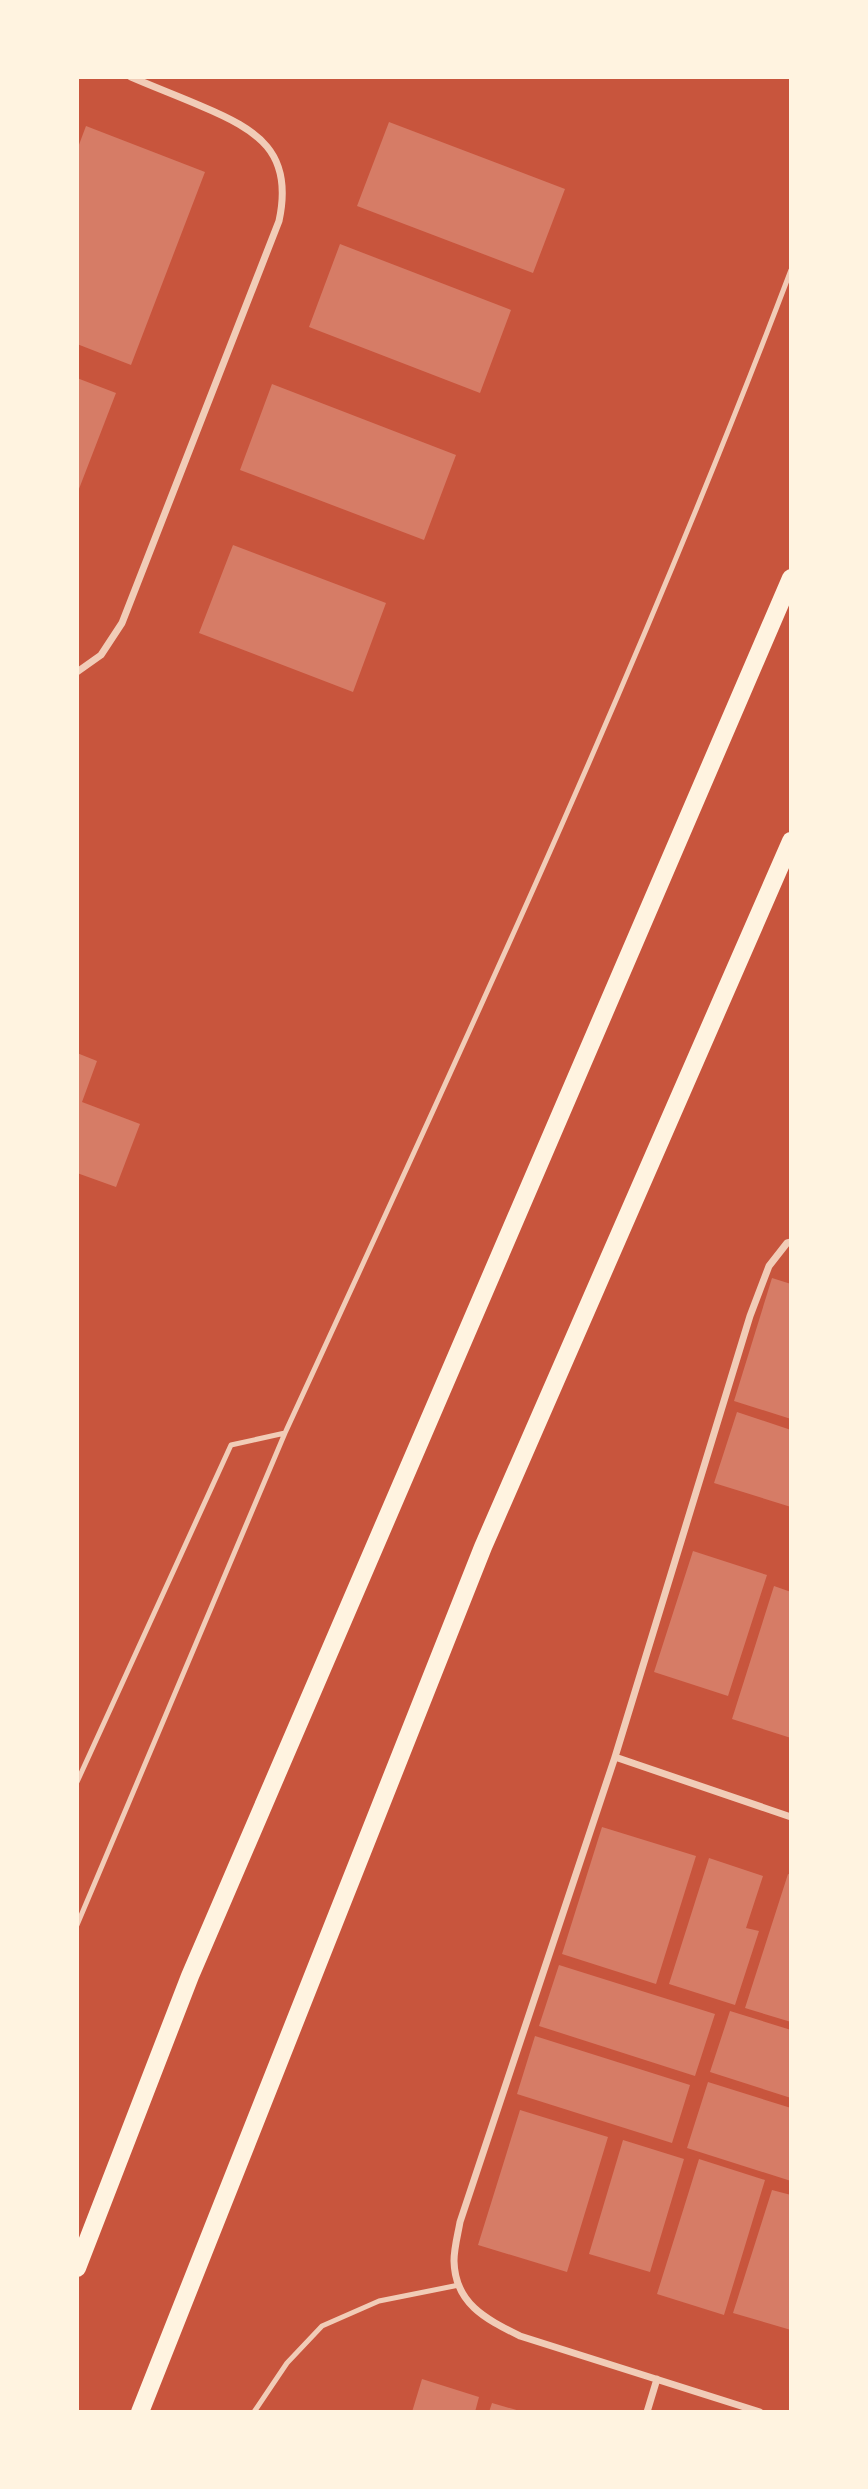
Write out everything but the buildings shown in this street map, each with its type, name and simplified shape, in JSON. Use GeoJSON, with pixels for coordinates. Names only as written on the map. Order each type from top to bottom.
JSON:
{"type":"FeatureCollection","features":[{"type":"Feature","properties":{"kind":"main road"},"geometry":{"type":"LineString","coordinates":[[77,2268],[190,1976],[791,578]]}},
{"type":"Feature","properties":{"kind":"main road"},"geometry":{"type":"LineString","coordinates":[[140,2412],[483,1547],[791,841]]}},
{"type":"Feature","properties":{"kind":"street"},"geometry":{"type":"LineString","coordinates":[[77,672],[101,655],[122,623],[274,234],[283,200],[281,173],[272,153],[256,134],[235,120],[131,77]]}},
{"type":"Feature","properties":{"kind":"street"},"geometry":{"type":"LineString","coordinates":[[760,2412],[520,2336],[492,2322],[471,2307],[459,2285],[454,2260],[460,2222],[615,1758],[750,1316],[769,1266],[787,1243],[791,1242]]}},
{"type":"Feature","properties":{"kind":"street"},"geometry":{"type":"LineString","coordinates":[[615,1758],[791,1817]]}},
{"type":"Feature","properties":{"kind":"street"},"geometry":{"type":"LineString","coordinates":[[647,2412],[657,2379]]}},
{"type":"Feature","properties":{"kind":"lane"},"geometry":{"type":"LineString","coordinates":[[77,1925],[285,1433],[536,886],[748,383],[791,270]]}},
{"type":"Feature","properties":{"kind":"lane"},"geometry":{"type":"LineString","coordinates":[[77,1782],[231,1444],[285,1433]]}},
{"type":"Feature","properties":{"kind":"lane"},"geometry":{"type":"LineString","coordinates":[[254,2412],[287,2364],[322,2326],[379,2301],[459,2285]]}}]}
